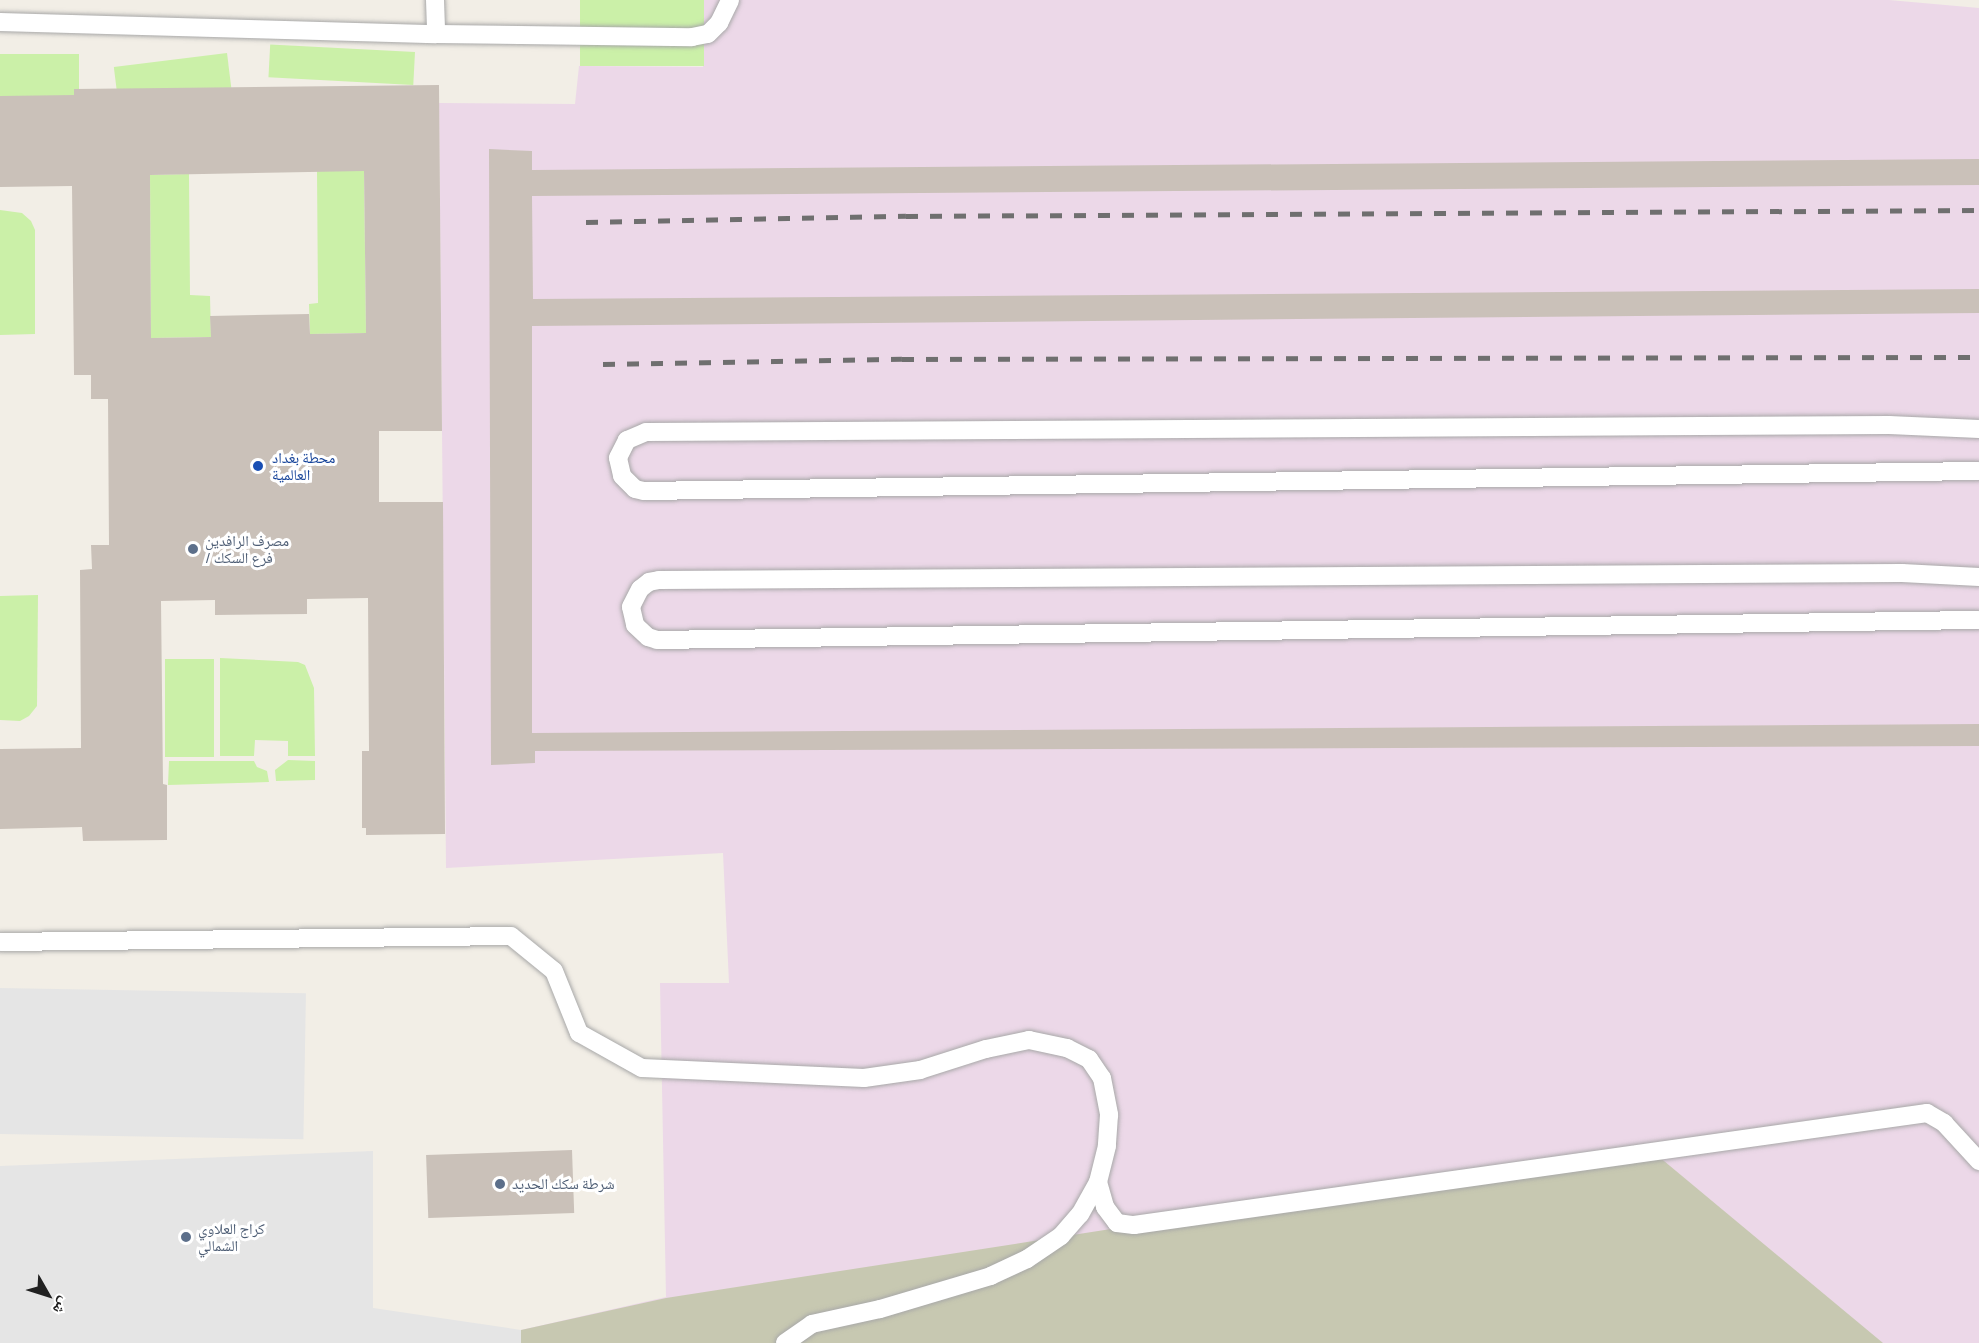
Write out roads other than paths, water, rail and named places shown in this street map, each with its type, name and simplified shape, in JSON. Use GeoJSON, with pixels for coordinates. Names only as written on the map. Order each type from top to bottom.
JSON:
{"type":"FeatureCollection","features":[{"type":"Feature","properties":{"kind":"lane"},"geometry":{"type":"LineString","coordinates":[[435,0],[436,34]]}},
{"type":"Feature","properties":{"kind":"lane"},"geometry":{"type":"LineString","coordinates":[[0,22],[436,34],[692,37],[708,34],[719,23],[730,0]]}},
{"type":"Feature","properties":{"kind":"lane"},"geometry":{"type":"LineString","coordinates":[[1979,429],[1877,425],[646,432],[627,440],[618,458],[622,476],[635,489],[644,491],[1979,471]]}},
{"type":"Feature","properties":{"kind":"lane"},"geometry":{"type":"LineString","coordinates":[[1979,577],[1902,573],[659,580],[649,582],[640,589],[631,607],[634,625],[648,637],[657,640],[1979,620]]}},
{"type":"Feature","properties":{"kind":"lane"},"geometry":{"type":"LineString","coordinates":[[0,942],[511,936],[554,971],[579,1033],[642,1068],[864,1078],[920,1070],[986,1049],[1029,1040],[1058,1046],[1089,1059],[1102,1078],[1109,1115],[1107,1146],[1098,1182],[1080,1214],[1061,1236],[1027,1259],[991,1276],[880,1310],[812,1324],[785,1343]]}},
{"type":"Feature","properties":{"kind":"lane"},"geometry":{"type":"LineString","coordinates":[[1098,1182],[1105,1207],[1117,1223],[1134,1225],[1927,1113],[1944,1123],[1979,1161]]}},
{"type":"Feature","properties":{"kind":"railway"},"geometry":{"type":"LineString","coordinates":[[586,222],[906,216],[1979,210]]}},
{"type":"Feature","properties":{"kind":"railway"},"geometry":{"type":"LineString","coordinates":[[603,364],[902,359],[1979,357]]}},
{"type":"Feature","properties":{"kind":"place","name":"محطة بغداد العالمية"},"geometry":{"type":"Point","coordinates":[258,466]}},
{"type":"Feature","properties":{"kind":"place","name":"مصرف الرافدين / فرع السكك"},"geometry":{"type":"Point","coordinates":[193,549]}},
{"type":"Feature","properties":{"kind":"place","name":"شرطة سكك الحديد"},"geometry":{"type":"Point","coordinates":[500,1184]}},
{"type":"Feature","properties":{"kind":"place","name":"كراج العلاوي الشمالي"},"geometry":{"type":"Point","coordinates":[186,1237]}}]}
